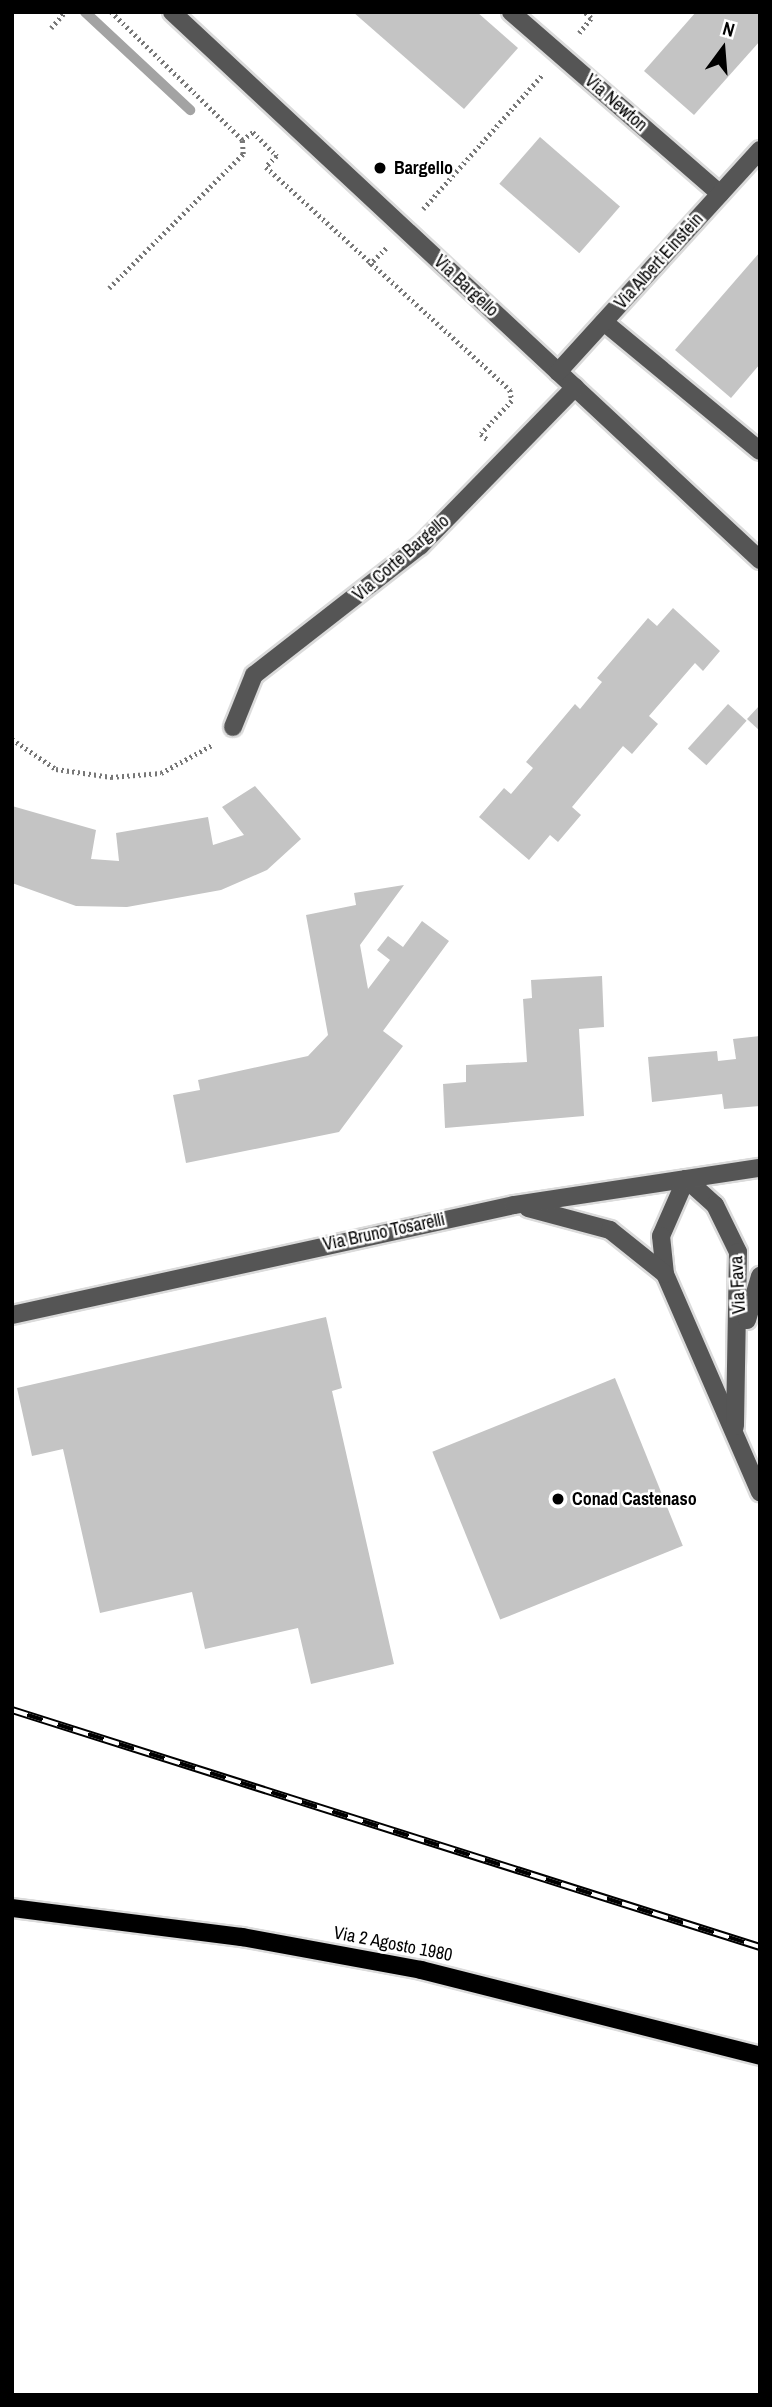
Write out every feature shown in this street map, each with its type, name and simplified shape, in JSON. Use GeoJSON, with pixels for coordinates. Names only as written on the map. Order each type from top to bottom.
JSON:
{"type":"FeatureCollection","features":[{"type":"Feature","properties":{"kind":"main road","name":"Via 2 Agosto 1980"},"geometry":{"type":"LineString","coordinates":[[12,1908],[242,1937],[421,1970],[760,2056]]}},
{"type":"Feature","properties":{"kind":"street","name":"Via Bargello"},"geometry":{"type":"LineString","coordinates":[[172,12],[760,560]]}},
{"type":"Feature","properties":{"kind":"street","name":"Via Newton"},"geometry":{"type":"LineString","coordinates":[[511,12],[720,194]]}},
{"type":"Feature","properties":{"kind":"street","name":"Via Albert Einstein"},"geometry":{"type":"LineString","coordinates":[[558,372],[760,150]]}},
{"type":"Feature","properties":{"kind":"street"},"geometry":{"type":"LineString","coordinates":[[604,322],[760,451]]}},
{"type":"Feature","properties":{"kind":"street","name":"Via Corte Bargello"},"geometry":{"type":"LineString","coordinates":[[233,727],[254,675],[420,546],[507,460],[575,387]]}},
{"type":"Feature","properties":{"kind":"street","name":"Via Bruno Tosarelli"},"geometry":{"type":"LineString","coordinates":[[12,1315],[514,1205],[760,1168]]}},
{"type":"Feature","properties":{"kind":"street","name":"Via Fava"},"geometry":{"type":"LineString","coordinates":[[735,1427],[741,1280],[729,1225],[686,1179],[661,1236],[665,1274],[735,1427],[760,1492]]}},
{"type":"Feature","properties":{"kind":"street","name":"Via Fava"},"geometry":{"type":"LineString","coordinates":[[514,1205],[610,1230],[665,1274]]}},
{"type":"Feature","properties":{"kind":"street","name":"Via Fava"},"geometry":{"type":"LineString","coordinates":[[740,1343],[760,1276]]}},
{"type":"Feature","properties":{"kind":"path"},"geometry":{"type":"LineString","coordinates":[[109,288],[243,154],[242,140],[111,12]]}},
{"type":"Feature","properties":{"kind":"path"},"geometry":{"type":"LineString","coordinates":[[369,265],[405,229],[561,55],[591,18],[584,12]]}},
{"type":"Feature","properties":{"kind":"path"},"geometry":{"type":"LineString","coordinates":[[51,28],[65,13]]}},
{"type":"Feature","properties":{"kind":"path"},"geometry":{"type":"LineString","coordinates":[[242,140],[253,132],[277,156],[266,167],[369,265],[510,390],[512,401],[481,434],[507,460]]}},
{"type":"Feature","properties":{"kind":"path"},"geometry":{"type":"LineString","coordinates":[[12,739],[56,769],[111,777],[161,773],[233,727]]}},
{"type":"Feature","properties":{"kind":"building"},"geometry":{"type":"Polygon","coordinates":[[[353,12],[477,12],[518,48],[464,109],[353,12]]]}},
{"type":"Feature","properties":{"kind":"building"},"geometry":{"type":"Polygon","coordinates":[[[696,12],[760,12],[760,41],[694,115],[644,71],[696,12]]]}},
{"type":"Feature","properties":{"kind":"building"},"geometry":{"type":"Polygon","coordinates":[[[540,137],[620,207],[579,253],[499,184],[540,137]]]}},
{"type":"Feature","properties":{"kind":"building"},"geometry":{"type":"Polygon","coordinates":[[[760,252],[760,364],[731,398],[675,350],[760,252]]]}},
{"type":"Feature","properties":{"kind":"building"},"geometry":{"type":"Polygon","coordinates":[[[673,608],[720,651],[703,671],[695,663],[649,716],[658,724],[632,754],[623,746],[572,807],[581,815],[558,842],[550,835],[529,860],[479,817],[504,788],[511,794],[533,768],[526,762],[575,704],[580,709],[602,682],[597,678],[648,618],[657,626],[673,608]]]}},
{"type":"Feature","properties":{"kind":"building"},"geometry":{"type":"Polygon","coordinates":[[[728,704],[747,721],[706,765],[688,749],[728,704]]]}},
{"type":"Feature","properties":{"kind":"building"},"geometry":{"type":"Polygon","coordinates":[[[760,705],[760,731],[747,719],[760,705]]]}},
{"type":"Feature","properties":{"kind":"building"},"geometry":{"type":"Polygon","coordinates":[[[255,786],[301,839],[267,870],[221,890],[127,907],[76,906],[12,883],[12,806],[96,830],[91,859],[119,861],[116,833],[208,817],[213,845],[244,835],[222,807],[255,786]]]}},
{"type":"Feature","properties":{"kind":"building"},"geometry":{"type":"Polygon","coordinates":[[[404,885],[360,945],[368,989],[390,960],[377,950],[388,936],[403,947],[422,921],[449,941],[383,1031],[403,1046],[339,1132],[186,1163],[173,1095],[200,1090],[198,1080],[308,1056],[328,1035],[306,915],[356,905],[354,893],[404,885]]]}},
{"type":"Feature","properties":{"kind":"building"},"geometry":{"type":"Polygon","coordinates":[[[602,976],[604,1027],[579,1029],[584,1116],[445,1128],[443,1084],[466,1082],[466,1065],[527,1062],[523,999],[532,998],[531,980],[602,976]]]}},
{"type":"Feature","properties":{"kind":"building"},"geometry":{"type":"Polygon","coordinates":[[[760,1036],[760,1106],[724,1109],[722,1094],[652,1102],[648,1057],[717,1051],[718,1061],[736,1059],[733,1039],[760,1036]]]}},
{"type":"Feature","properties":{"kind":"building"},"geometry":{"type":"Polygon","coordinates":[[[326,1317],[342,1388],[332,1391],[394,1664],[311,1684],[298,1628],[205,1649],[192,1592],[100,1613],[63,1449],[32,1456],[17,1388],[326,1317]]]}},
{"type":"Feature","properties":{"kind":"building","name":"Conad Castenaso"},"geometry":{"type":"Polygon","coordinates":[[[615,1378],[683,1546],[500,1620],[432,1452],[615,1378]]]}},
{"type":"Feature","properties":{"kind":"waterway"},"geometry":{"type":"LineString","coordinates":[[85,12],[190,110]]}},
{"type":"Feature","properties":{"kind":"railway"},"geometry":{"type":"LineString","coordinates":[[12,1710],[760,1947]]}},
{"type":"Feature","properties":{"kind":"place","name":"Bargello"},"geometry":{"type":"Point","coordinates":[380,168]}},
{"type":"Feature","properties":{"kind":"place","name":"Conad Castenaso"},"geometry":{"type":"Point","coordinates":[558,1499]}}]}
